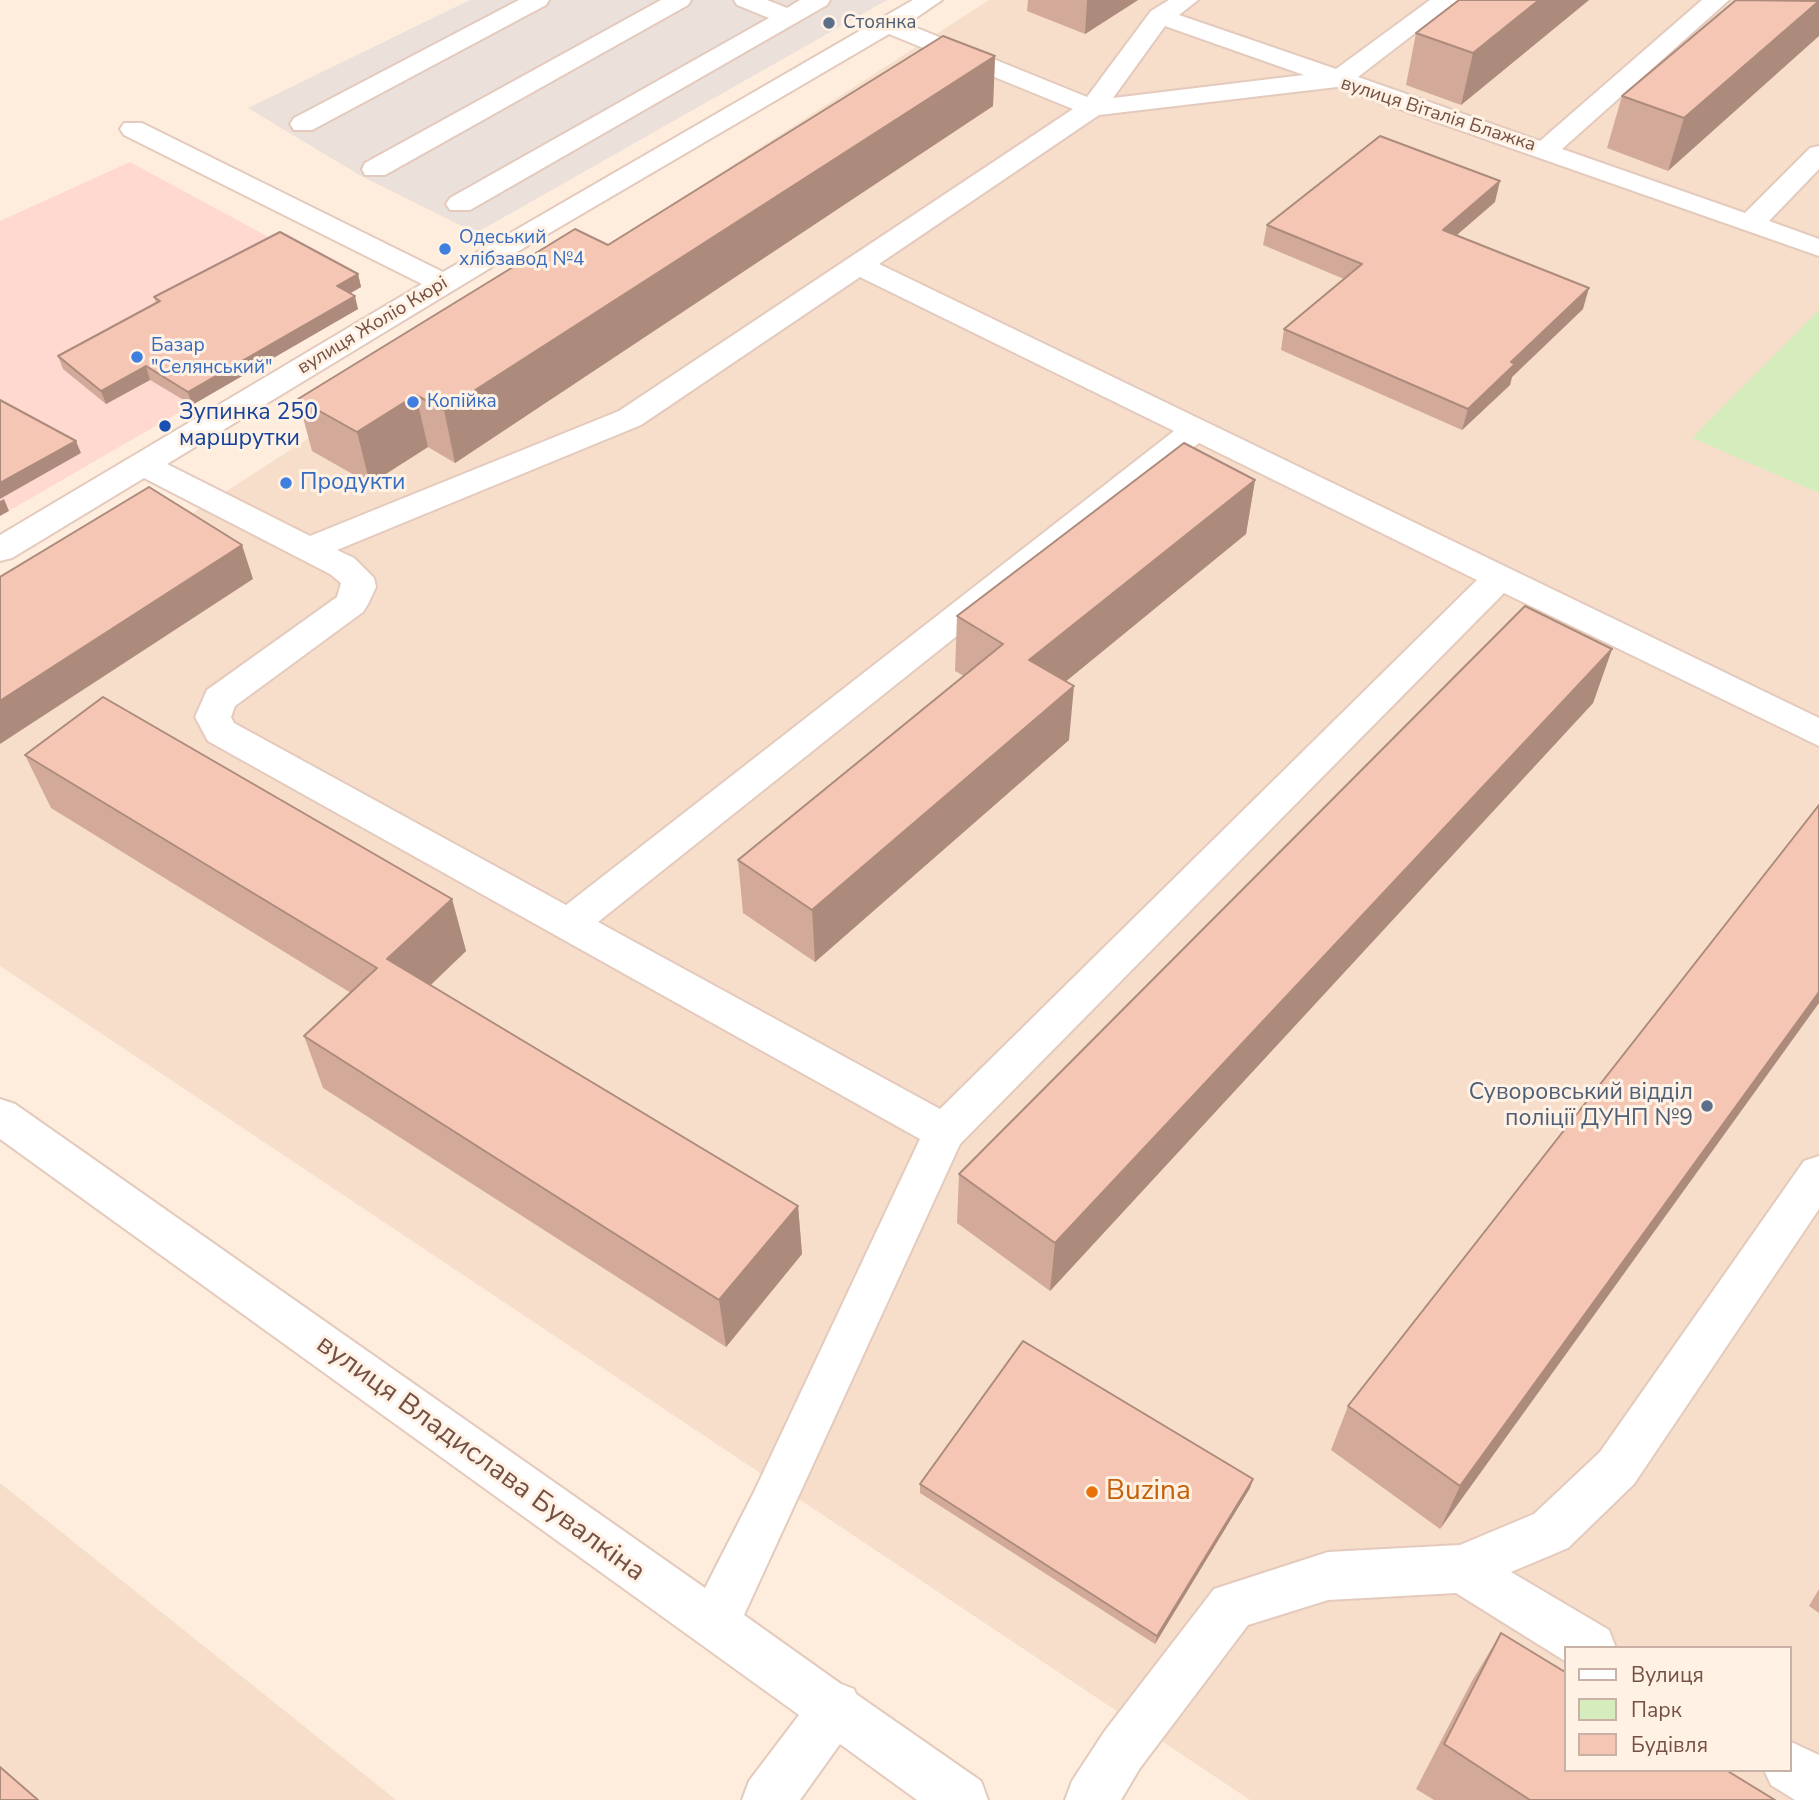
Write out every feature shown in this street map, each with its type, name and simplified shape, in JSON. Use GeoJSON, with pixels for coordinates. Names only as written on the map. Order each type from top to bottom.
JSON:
{"type":"FeatureCollection","features":[{"type":"Feature","properties":{"kind":"street"},"geometry":{"type":"LineString","coordinates":[[303,124],[537,0]]}},
{"type":"Feature","properties":{"kind":"street"},"geometry":{"type":"LineString","coordinates":[[375,169],[679,0]]}},
{"type":"Feature","properties":{"kind":"street","name":"вулиця Віталія Блажка"},"geometry":{"type":"LineString","coordinates":[[746,0],[802,9],[1092,108],[1339,79],[1819,248]]}},
{"type":"Feature","properties":{"kind":"street","name":"вулиця Жоліо Кюрі"},"geometry":{"type":"LineString","coordinates":[[0,550],[444,284],[857,28],[930,0]]}},
{"type":"Feature","properties":{"kind":"street"},"geometry":{"type":"LineString","coordinates":[[309,549],[630,418],[1092,108],[1160,16],[1186,0]]}},
{"type":"Feature","properties":{"kind":"street"},"geometry":{"type":"LineString","coordinates":[[1160,16],[1339,79],[1446,0]]}},
{"type":"Feature","properties":{"kind":"street"},"geometry":{"type":"LineString","coordinates":[[1545,150],[1717,0]]}},
{"type":"Feature","properties":{"kind":"street"},"geometry":{"type":"LineString","coordinates":[[460,204],[802,9]]}},
{"type":"Feature","properties":{"kind":"street"},"geometry":{"type":"LineString","coordinates":[[133,129],[444,284]]}},
{"type":"Feature","properties":{"kind":"street"},"geometry":{"type":"LineString","coordinates":[[1750,223],[1819,154]]}},
{"type":"Feature","properties":{"kind":"street"},"geometry":{"type":"LineString","coordinates":[[858,265],[1819,733]]}},
{"type":"Feature","properties":{"kind":"street"},"geometry":{"type":"LineString","coordinates":[[568,925],[1196,430]]}},
{"type":"Feature","properties":{"kind":"street"},"geometry":{"type":"LineString","coordinates":[[142,464],[351,571],[357,578],[357,596],[329,623],[228,691],[214,708],[215,725],[221,732],[944,1132]]}},
{"type":"Feature","properties":{"kind":"street"},"geometry":{"type":"LineString","coordinates":[[713,1625],[771,1508],[944,1132],[1500,577]]}},
{"type":"Feature","properties":{"kind":"street","name":"вулиця Владислава Бувалкіна"},"geometry":{"type":"LineString","coordinates":[[0,1116],[713,1625],[836,1707],[962,1800]]}},
{"type":"Feature","properties":{"kind":"street"},"geometry":{"type":"LineString","coordinates":[[1091,1800],[1122,1750],[1232,1606],[1328,1576],[1461,1569],[1551,1531],[1617,1468],[1819,1174]]}},
{"type":"Feature","properties":{"kind":"street"},"geometry":{"type":"LineString","coordinates":[[1461,1569],[1588,1646]]}},
{"type":"Feature","properties":{"kind":"street"},"geometry":{"type":"LineString","coordinates":[[768,1800],[836,1707]]}},
{"type":"Feature","properties":{"kind":"street"},"geometry":{"type":"LineString","coordinates":[[1791,1768],[1819,1785]]}},
{"type":"Feature","properties":{"kind":"shaded area"},"geometry":{"type":"Polygon","coordinates":[[[470,0],[887,0],[476,233],[363,177],[248,108],[470,0]]]}},
{"type":"Feature","properties":{"kind":"shaded area"},"geometry":{"type":"Polygon","coordinates":[[[989,0],[1819,0],[1819,1800],[1250,1800],[0,966],[0,637],[989,0]]]}},
{"type":"Feature","properties":{"kind":"shaded area","name":"Базар \"Селянський\""},"geometry":{"type":"Polygon","coordinates":[[[130,162],[361,287],[341,299],[358,309],[0,516],[0,221],[130,162]]]}},
{"type":"Feature","properties":{"kind":"shaded area"},"geometry":{"type":"Polygon","coordinates":[[[0,1483],[396,1800],[0,1800],[0,1483]]]}},
{"type":"Feature","properties":{"kind":"green space"},"geometry":{"type":"Polygon","coordinates":[[[1819,310],[1819,493],[1692,438],[1819,310]]]}},
{"type":"Feature","properties":{"kind":"building"},"geometry":{"type":"Polygon","coordinates":[[[1459,0],[1539,0],[1473,53],[1416,33],[1459,0]]]}},
{"type":"Feature","properties":{"kind":"building"},"geometry":{"type":"Polygon","coordinates":[[[1736,0],[1819,1],[1684,118],[1622,96],[1736,0]]]}},
{"type":"Feature","properties":{"kind":"building"},"geometry":{"type":"Polygon","coordinates":[[[943,36],[995,56],[444,410],[416,395],[357,432],[298,399],[575,229],[608,245],[943,36]]]}},
{"type":"Feature","properties":{"kind":"building"},"geometry":{"type":"Polygon","coordinates":[[[1380,136],[1500,181],[1443,230],[1589,288],[1511,362],[1515,364],[1468,409],[1284,329],[1362,264],[1267,225],[1380,136]]]}},
{"type":"Feature","properties":{"kind":"building"},"geometry":{"type":"Polygon","coordinates":[[[280,232],[358,274],[337,286],[355,296],[188,392],[146,366],[101,391],[58,356],[160,301],[154,297],[280,232]]]}},
{"type":"Feature","properties":{"kind":"building"},"geometry":{"type":"Polygon","coordinates":[[[0,400],[76,441],[0,483],[0,400]]]}},
{"type":"Feature","properties":{"kind":"building"},"geometry":{"type":"Polygon","coordinates":[[[1184,443],[1255,480],[1029,660],[1074,686],[812,910],[738,860],[1003,644],[957,616],[1184,443]]]}},
{"type":"Feature","properties":{"kind":"building"},"geometry":{"type":"Polygon","coordinates":[[[149,487],[242,545],[0,701],[0,577],[149,487]]]}},
{"type":"Feature","properties":{"kind":"building"},"geometry":{"type":"Polygon","coordinates":[[[1525,606],[1612,649],[1055,1243],[959,1174],[1525,606]]]}},
{"type":"Feature","properties":{"kind":"building"},"geometry":{"type":"Polygon","coordinates":[[[103,697],[452,899],[387,959],[798,1206],[719,1300],[304,1036],[377,968],[25,755],[103,697]]]}},
{"type":"Feature","properties":{"kind":"building"},"geometry":{"type":"Polygon","coordinates":[[[1819,805],[1819,992],[1460,1486],[1348,1406],[1819,805]]]}},
{"type":"Feature","properties":{"kind":"building"},"geometry":{"type":"Polygon","coordinates":[[[1023,1341],[1253,1479],[1157,1636],[920,1484],[1023,1341]]]}},
{"type":"Feature","properties":{"kind":"building"},"geometry":{"type":"Polygon","coordinates":[[[1501,1633],[1563,1671],[1563,1772],[1729,1772],[1775,1800],[1530,1800],[1444,1744],[1501,1633]]]}},
{"type":"Feature","properties":{"kind":"building"},"geometry":{"type":"Polygon","coordinates":[[[0,1767],[38,1800],[0,1800],[0,1767]]]}},
{"type":"Feature","properties":{"kind":"place","name":"Стоянка"},"geometry":{"type":"Point","coordinates":[829,23]}},
{"type":"Feature","properties":{"kind":"place","name":"Одеський хлібзавод №4"},"geometry":{"type":"Point","coordinates":[445,249]}},
{"type":"Feature","properties":{"kind":"place","name":"Базар \"Селянський\""},"geometry":{"type":"Point","coordinates":[137,357]}},
{"type":"Feature","properties":{"kind":"place","name":"Копійка"},"geometry":{"type":"Point","coordinates":[413,402]}},
{"type":"Feature","properties":{"kind":"place","name":"Зупинка 250 маршрутки"},"geometry":{"type":"Point","coordinates":[165,426]}},
{"type":"Feature","properties":{"kind":"place","name":"Продукти"},"geometry":{"type":"Point","coordinates":[286,483]}},
{"type":"Feature","properties":{"kind":"place","name":"Суворовський відділ поліції ДУНП №9"},"geometry":{"type":"Point","coordinates":[1707,1106]}},
{"type":"Feature","properties":{"kind":"place","name":"Buzina"},"geometry":{"type":"Point","coordinates":[1092,1492]}}]}
